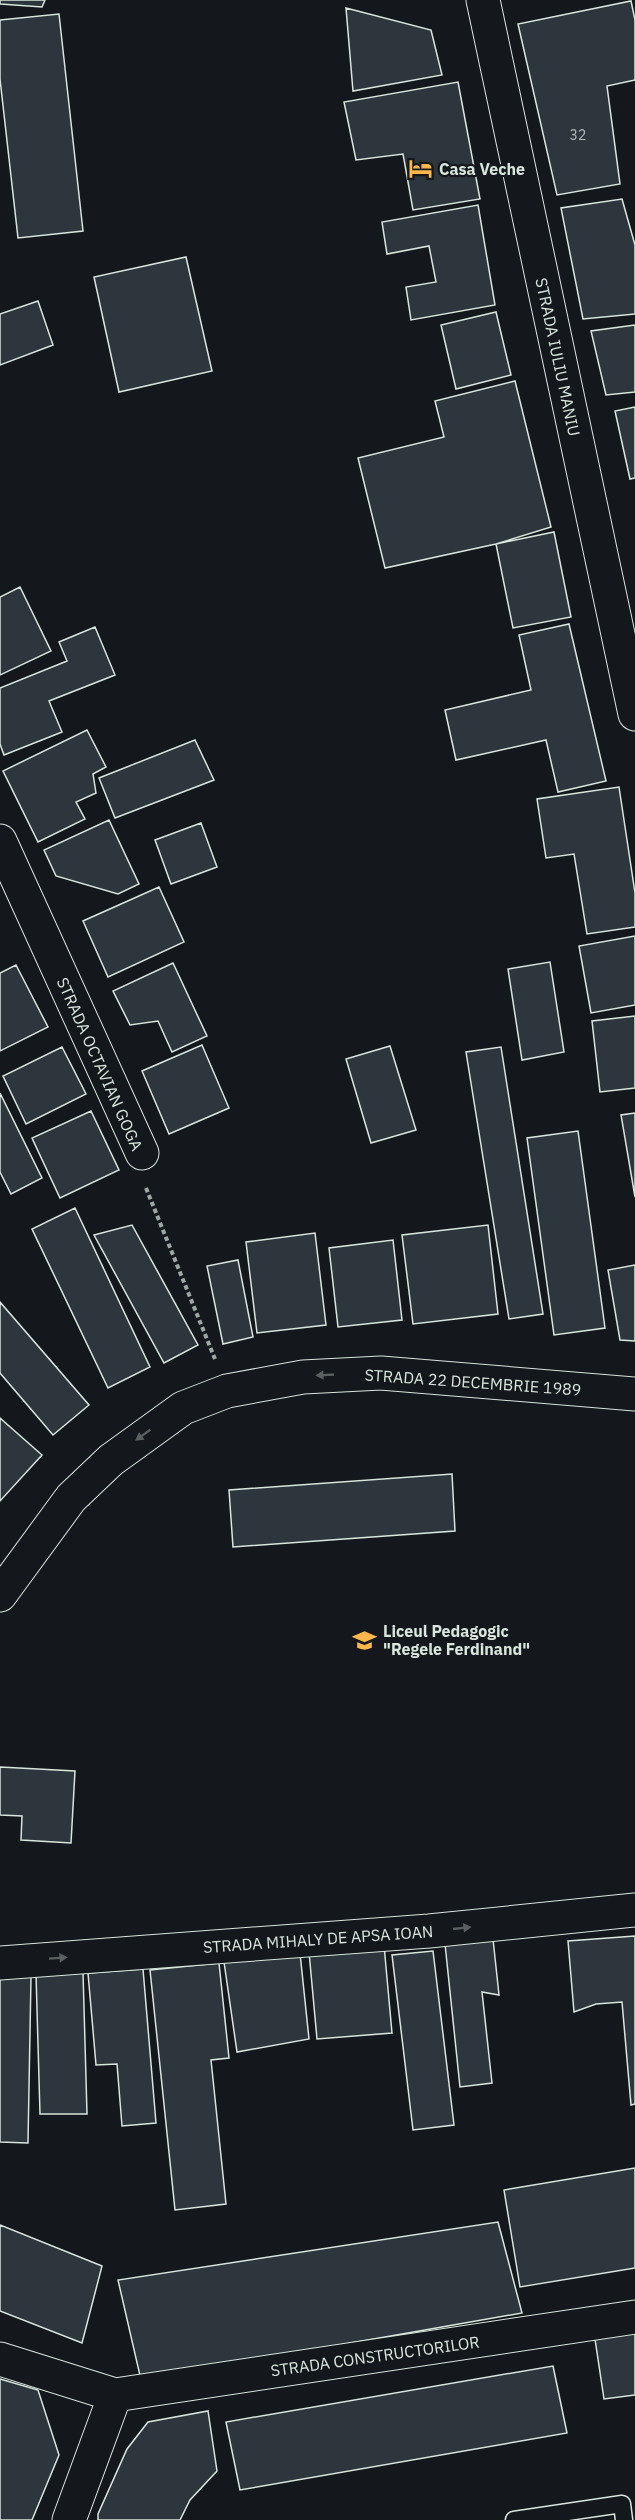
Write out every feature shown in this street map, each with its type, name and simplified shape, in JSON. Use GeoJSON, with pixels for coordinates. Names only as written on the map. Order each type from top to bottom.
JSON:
{"type":"FeatureCollection","features":[{"type":"Feature","properties":{"kind":"main road","name":"STRADA IULIU MANIU"},"geometry":{"type":"LineString","coordinates":[[483,0],[635,714]]}},
{"type":"Feature","properties":{"kind":"main road","name":"STRADA OCTAVIAN GOGA"},"geometry":{"type":"LineString","coordinates":[[0,841],[142,1153]]}},
{"type":"Feature","properties":{"kind":"main road","name":"STRADA 22 DECEMBRIE 1989"},"geometry":{"type":"LineString","coordinates":[[0,1594],[71,1498],[111,1461],[142,1435],[183,1408],[227,1391],[303,1377],[381,1373],[635,1394]]}},
{"type":"Feature","properties":{"kind":"main road","name":"STRADA MIHALY DE APSA IOAN"},"geometry":{"type":"LineString","coordinates":[[0,1963],[429,1931],[635,1910]]}},
{"type":"Feature","properties":{"kind":"main road","name":"STRADA CONSTRUCTORILOR"},"geometry":{"type":"LineString","coordinates":[[0,2359],[115,2395],[635,2317]]}},
{"type":"Feature","properties":{"kind":"main road"},"geometry":{"type":"LineString","coordinates":[[69,2520],[115,2395]]}},
{"type":"Feature","properties":{"kind":"lane"},"geometry":{"type":"LineString","coordinates":[[514,2520],[622,2504],[624,2520]]}},
{"type":"Feature","properties":{"kind":"path","name":"STRADA OCTAVIAN GOGA"},"geometry":{"type":"LineString","coordinates":[[142,1153],[139,1170],[227,1391]]}},
{"type":"Feature","properties":{"kind":"building"},"geometry":{"type":"Polygon","coordinates":[[[0,0],[45,0],[42,7],[0,4],[0,0]]]}},
{"type":"Feature","properties":{"kind":"building"},"geometry":{"type":"Polygon","coordinates":[[[631,1],[635,20],[635,80],[607,86],[620,184],[557,195],[518,24],[631,1]]]}},
{"type":"Feature","properties":{"kind":"building"},"geometry":{"type":"Polygon","coordinates":[[[346,8],[431,30],[442,75],[353,91],[346,8]]]}},
{"type":"Feature","properties":{"kind":"building"},"geometry":{"type":"Polygon","coordinates":[[[59,14],[83,231],[18,238],[0,79],[0,20],[59,14]]]}},
{"type":"Feature","properties":{"kind":"building"},"geometry":{"type":"Polygon","coordinates":[[[458,82],[480,199],[413,210],[403,154],[356,160],[344,102],[458,82]]]}},
{"type":"Feature","properties":{"kind":"building"},"geometry":{"type":"Polygon","coordinates":[[[622,199],[635,245],[635,314],[583,319],[561,208],[622,199]]]}},
{"type":"Feature","properties":{"kind":"building"},"geometry":{"type":"Polygon","coordinates":[[[478,205],[495,305],[411,320],[406,287],[436,282],[429,246],[387,254],[382,222],[478,205]]]}},
{"type":"Feature","properties":{"kind":"building"},"geometry":{"type":"Polygon","coordinates":[[[186,257],[212,371],[119,392],[94,277],[186,257]]]}},
{"type":"Feature","properties":{"kind":"building"},"geometry":{"type":"Polygon","coordinates":[[[38,301],[53,345],[0,365],[0,314],[38,301]]]}},
{"type":"Feature","properties":{"kind":"building"},"geometry":{"type":"Polygon","coordinates":[[[496,312],[511,375],[456,389],[441,325],[496,312]]]}},
{"type":"Feature","properties":{"kind":"building"},"geometry":{"type":"Polygon","coordinates":[[[635,325],[635,392],[606,395],[591,331],[635,325]]]}},
{"type":"Feature","properties":{"kind":"building"},"geometry":{"type":"Polygon","coordinates":[[[515,381],[551,527],[496,544],[385,568],[358,458],[444,437],[435,401],[515,381]]]}},
{"type":"Feature","properties":{"kind":"building"},"geometry":{"type":"Polygon","coordinates":[[[635,407],[635,478],[630,479],[615,411],[635,407]]]}},
{"type":"Feature","properties":{"kind":"building"},"geometry":{"type":"Polygon","coordinates":[[[554,532],[571,617],[513,628],[496,544],[554,532]]]}},
{"type":"Feature","properties":{"kind":"building"},"geometry":{"type":"Polygon","coordinates":[[[20,587],[51,651],[0,675],[0,597],[20,587]]]}},
{"type":"Feature","properties":{"kind":"building"},"geometry":{"type":"Polygon","coordinates":[[[569,624],[606,781],[558,792],[546,740],[456,760],[445,710],[531,690],[519,635],[569,624]]]}},
{"type":"Feature","properties":{"kind":"building"},"geometry":{"type":"Polygon","coordinates":[[[95,627],[115,675],[49,701],[62,732],[4,755],[0,744],[0,688],[67,661],[59,642],[95,627]]]}},
{"type":"Feature","properties":{"kind":"building"},"geometry":{"type":"Polygon","coordinates":[[[87,730],[106,767],[93,774],[96,793],[76,802],[85,819],[38,842],[3,771],[87,730]]]}},
{"type":"Feature","properties":{"kind":"building"},"geometry":{"type":"Polygon","coordinates":[[[195,740],[214,780],[115,818],[99,778],[195,740]]]}},
{"type":"Feature","properties":{"kind":"building"},"geometry":{"type":"Polygon","coordinates":[[[619,787],[635,893],[635,927],[587,934],[574,854],[546,858],[537,799],[619,787]]]}},
{"type":"Feature","properties":{"kind":"building"},"geometry":{"type":"Polygon","coordinates":[[[109,820],[139,884],[118,894],[56,876],[44,850],[109,820]]]}},
{"type":"Feature","properties":{"kind":"building"},"geometry":{"type":"Polygon","coordinates":[[[201,823],[217,867],[171,884],[155,840],[201,823]]]}},
{"type":"Feature","properties":{"kind":"building"},"geometry":{"type":"Polygon","coordinates":[[[159,887],[184,942],[108,977],[83,921],[159,887]]]}},
{"type":"Feature","properties":{"kind":"building"},"geometry":{"type":"Polygon","coordinates":[[[635,936],[635,1005],[591,1013],[579,946],[635,936]]]}},
{"type":"Feature","properties":{"kind":"building"},"geometry":{"type":"Polygon","coordinates":[[[550,962],[564,1052],[522,1060],[508,969],[550,962]]]}},
{"type":"Feature","properties":{"kind":"building"},"geometry":{"type":"Polygon","coordinates":[[[173,963],[207,1036],[172,1052],[158,1021],[130,1025],[113,991],[173,963]]]}},
{"type":"Feature","properties":{"kind":"building"},"geometry":{"type":"Polygon","coordinates":[[[16,965],[48,1027],[0,1051],[0,973],[16,965]]]}},
{"type":"Feature","properties":{"kind":"building"},"geometry":{"type":"Polygon","coordinates":[[[635,1016],[635,1088],[600,1092],[592,1021],[635,1016]]]}},
{"type":"Feature","properties":{"kind":"building"},"geometry":{"type":"Polygon","coordinates":[[[202,1045],[229,1108],[169,1134],[142,1071],[202,1045]]]}},
{"type":"Feature","properties":{"kind":"building"},"geometry":{"type":"Polygon","coordinates":[[[390,1046],[416,1130],[371,1143],[346,1059],[390,1046]]]}},
{"type":"Feature","properties":{"kind":"building"},"geometry":{"type":"Polygon","coordinates":[[[62,1047],[86,1094],[26,1124],[3,1076],[62,1047]]]}},
{"type":"Feature","properties":{"kind":"building"},"geometry":{"type":"Polygon","coordinates":[[[501,1047],[543,1314],[509,1319],[466,1052],[501,1047]]]}},
{"type":"Feature","properties":{"kind":"building"},"geometry":{"type":"Polygon","coordinates":[[[0,1093],[42,1178],[11,1194],[0,1172],[0,1093]]]}},
{"type":"Feature","properties":{"kind":"building"},"geometry":{"type":"Polygon","coordinates":[[[91,1111],[119,1170],[60,1198],[32,1138],[91,1111]]]}},
{"type":"Feature","properties":{"kind":"building"},"geometry":{"type":"Polygon","coordinates":[[[635,1113],[635,1197],[621,1115],[635,1113]]]}},
{"type":"Feature","properties":{"kind":"building"},"geometry":{"type":"Polygon","coordinates":[[[578,1131],[605,1328],[554,1335],[527,1138],[578,1131]]]}},
{"type":"Feature","properties":{"kind":"building"},"geometry":{"type":"Polygon","coordinates":[[[75,1208],[150,1367],[108,1388],[32,1229],[75,1208]]]}},
{"type":"Feature","properties":{"kind":"building"},"geometry":{"type":"Polygon","coordinates":[[[132,1225],[198,1345],[164,1363],[94,1235],[132,1225]]]}},
{"type":"Feature","properties":{"kind":"building"},"geometry":{"type":"Polygon","coordinates":[[[488,1225],[498,1314],[413,1324],[402,1235],[488,1225]]]}},
{"type":"Feature","properties":{"kind":"building"},"geometry":{"type":"Polygon","coordinates":[[[315,1233],[326,1325],[257,1333],[246,1242],[315,1233]]]}},
{"type":"Feature","properties":{"kind":"building"},"geometry":{"type":"Polygon","coordinates":[[[393,1240],[402,1320],[338,1327],[329,1248],[393,1240]]]}},
{"type":"Feature","properties":{"kind":"building"},"geometry":{"type":"Polygon","coordinates":[[[238,1260],[253,1337],[223,1344],[207,1266],[238,1260]]]}},
{"type":"Feature","properties":{"kind":"building"},"geometry":{"type":"Polygon","coordinates":[[[635,1265],[635,1341],[620,1340],[608,1270],[635,1265]]]}},
{"type":"Feature","properties":{"kind":"building"},"geometry":{"type":"Polygon","coordinates":[[[0,1302],[89,1405],[53,1435],[0,1373],[0,1302]]]}},
{"type":"Feature","properties":{"kind":"building"},"geometry":{"type":"Polygon","coordinates":[[[0,1418],[42,1455],[0,1501],[0,1418]]]}},
{"type":"Feature","properties":{"kind":"building"},"geometry":{"type":"Polygon","coordinates":[[[452,1474],[455,1531],[233,1547],[229,1490],[452,1474]]]}},
{"type":"Feature","properties":{"kind":"building"},"geometry":{"type":"Polygon","coordinates":[[[0,1767],[75,1771],[71,1843],[21,1840],[22,1816],[0,1815],[0,1767]]]}},
{"type":"Feature","properties":{"kind":"building"},"geometry":{"type":"Polygon","coordinates":[[[635,1936],[635,2104],[631,2105],[622,2002],[596,2004],[574,2012],[568,1941],[635,1936]]]}},
{"type":"Feature","properties":{"kind":"building"},"geometry":{"type":"Polygon","coordinates":[[[493,1939],[499,1995],[482,1992],[492,2083],[460,2087],[445,1944],[493,1939]]]}},
{"type":"Feature","properties":{"kind":"building"},"geometry":{"type":"Polygon","coordinates":[[[384,1945],[392,2033],[317,2039],[309,1952],[384,1945]]]}},
{"type":"Feature","properties":{"kind":"building"},"geometry":{"type":"Polygon","coordinates":[[[433,1951],[454,2125],[413,2130],[392,1955],[433,1951]]]}},
{"type":"Feature","properties":{"kind":"building"},"geometry":{"type":"Polygon","coordinates":[[[300,1953],[309,2039],[237,2052],[224,1962],[300,1953]]]}},
{"type":"Feature","properties":{"kind":"building"},"geometry":{"type":"Polygon","coordinates":[[[219,1963],[229,2058],[211,2060],[226,2204],[175,2210],[150,1970],[219,1963]]]}},
{"type":"Feature","properties":{"kind":"building"},"geometry":{"type":"Polygon","coordinates":[[[143,1969],[156,2123],[122,2126],[117,2064],[96,2065],[88,1973],[143,1969]]]}},
{"type":"Feature","properties":{"kind":"building"},"geometry":{"type":"Polygon","coordinates":[[[83,1972],[87,2114],[40,2114],[36,1974],[83,1972]]]}},
{"type":"Feature","properties":{"kind":"building"},"geometry":{"type":"Polygon","coordinates":[[[0,1976],[31,1977],[28,2143],[0,2142],[0,1976]]]}},
{"type":"Feature","properties":{"kind":"building"},"geometry":{"type":"Polygon","coordinates":[[[635,2168],[635,2268],[520,2287],[504,2190],[635,2168]]]}},
{"type":"Feature","properties":{"kind":"building"},"geometry":{"type":"Polygon","coordinates":[[[498,2222],[522,2313],[141,2380],[118,2280],[498,2222]]]}},
{"type":"Feature","properties":{"kind":"building"},"geometry":{"type":"Polygon","coordinates":[[[0,2225],[102,2266],[82,2343],[0,2311],[0,2225]]]}},
{"type":"Feature","properties":{"kind":"building"},"geometry":{"type":"Polygon","coordinates":[[[635,2331],[635,2395],[604,2399],[595,2339],[635,2331]]]}},
{"type":"Feature","properties":{"kind":"building"},"geometry":{"type":"Polygon","coordinates":[[[553,2366],[567,2433],[240,2490],[226,2422],[553,2366]]]}},
{"type":"Feature","properties":{"kind":"building"},"geometry":{"type":"Polygon","coordinates":[[[0,2379],[38,2390],[59,2455],[32,2520],[0,2520],[0,2379]]]}},
{"type":"Feature","properties":{"kind":"building"},"geometry":{"type":"Polygon","coordinates":[[[208,2411],[217,2471],[190,2500],[180,2520],[98,2520],[98,2514],[127,2449],[148,2422],[208,2411]]]}},
{"type":"Feature","properties":{"kind":"place","name":"Casa Veche"},"geometry":{"type":"Point","coordinates":[421,169]}},
{"type":"Feature","properties":{"kind":"place","name":"Liceul Pedagogic \"Regele Ferdinand\""},"geometry":{"type":"Point","coordinates":[365,1640]}}]}
